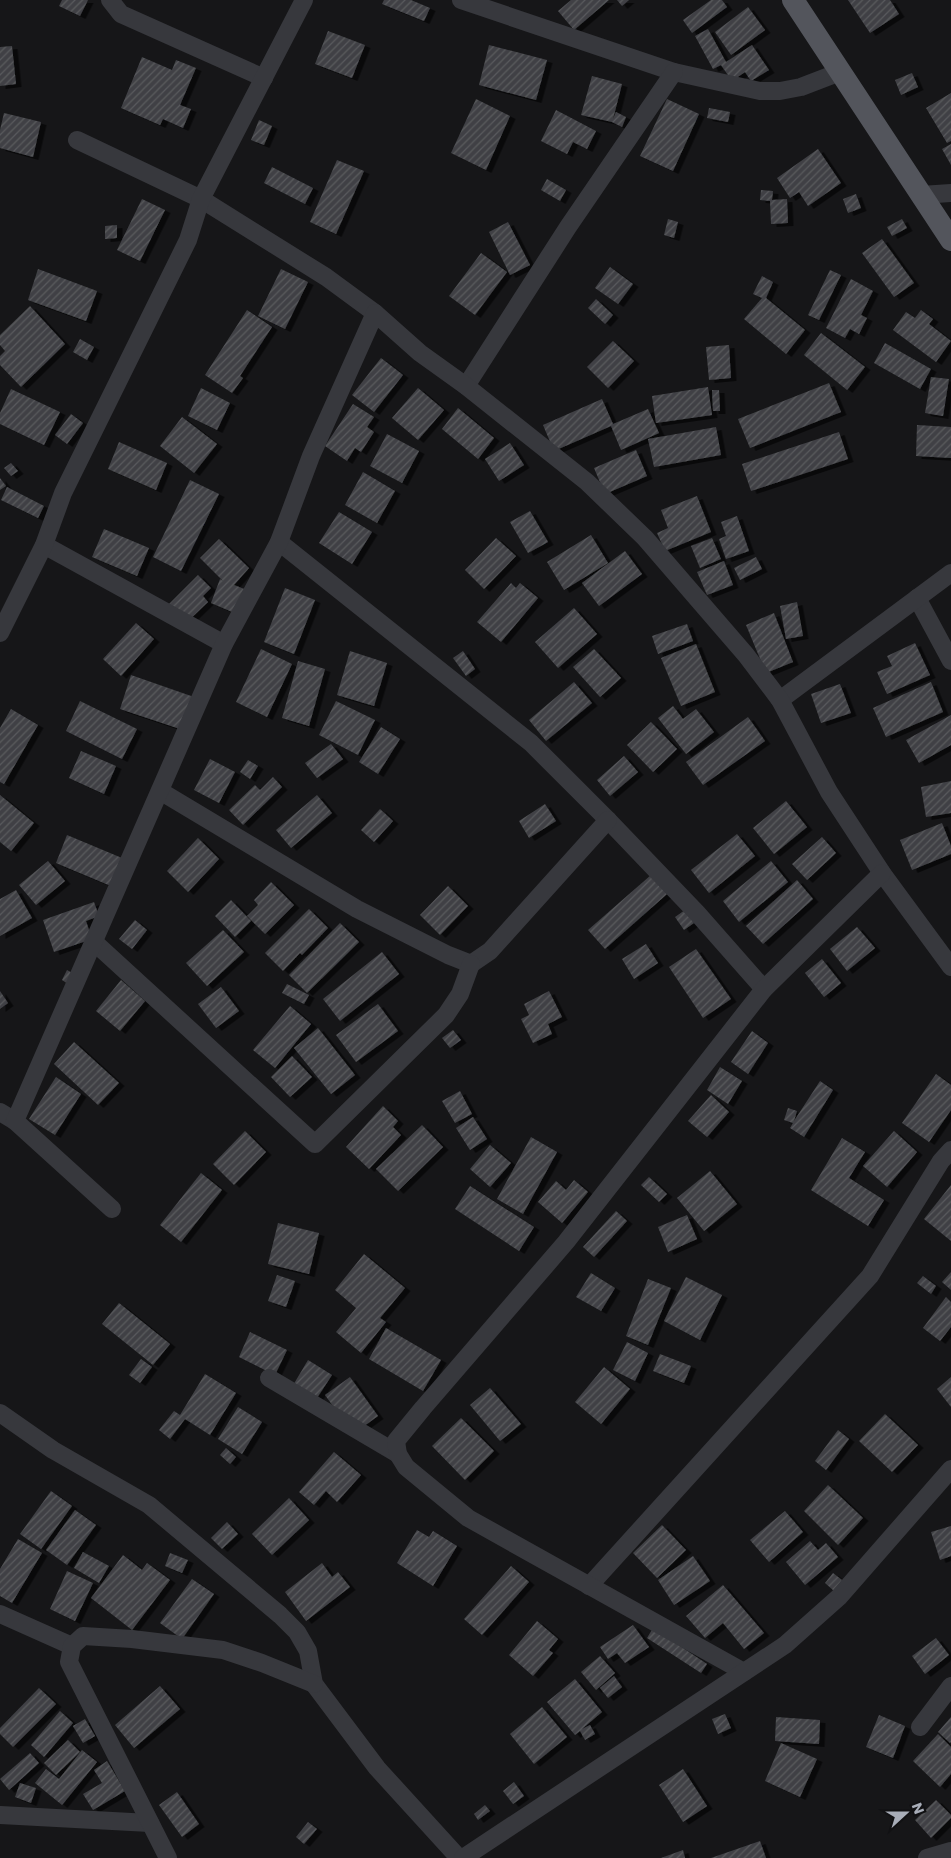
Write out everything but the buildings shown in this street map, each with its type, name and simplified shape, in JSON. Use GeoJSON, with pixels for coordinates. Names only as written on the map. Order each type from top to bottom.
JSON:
{"type":"FeatureCollection","features":[{"type":"Feature","properties":{"kind":"main road"},"geometry":{"type":"LineString","coordinates":[[793,0],[951,240]]}},
{"type":"Feature","properties":{"kind":"street"},"geometry":{"type":"LineString","coordinates":[[110,0],[120,14],[264,78]]}},
{"type":"Feature","properties":{"kind":"street"},"geometry":{"type":"LineString","coordinates":[[0,633],[44,545],[63,493],[188,240],[201,199],[304,0]]}},
{"type":"Feature","properties":{"kind":"street"},"geometry":{"type":"LineString","coordinates":[[461,0],[674,72],[760,91],[780,91],[801,87],[840,72]]}},
{"type":"Feature","properties":{"kind":"street"},"geometry":{"type":"LineString","coordinates":[[466,386],[568,227],[674,72]]}},
{"type":"Feature","properties":{"kind":"street"},"geometry":{"type":"LineString","coordinates":[[76,140],[201,199],[326,277],[375,313],[420,353],[466,386],[587,482],[645,538],[746,656],[780,700],[828,792],[882,873],[951,967]]}},
{"type":"Feature","properties":{"kind":"street"},"geometry":{"type":"LineString","coordinates":[[921,195],[951,192]]}},
{"type":"Feature","properties":{"kind":"street"},"geometry":{"type":"LineString","coordinates":[[15,1121],[224,644],[279,542],[311,456],[375,313]]}},
{"type":"Feature","properties":{"kind":"street"},"geometry":{"type":"LineString","coordinates":[[279,542],[531,743],[697,913],[764,989]]}},
{"type":"Feature","properties":{"kind":"street"},"geometry":{"type":"LineString","coordinates":[[44,545],[224,644]]}},
{"type":"Feature","properties":{"kind":"street"},"geometry":{"type":"LineString","coordinates":[[780,700],[951,573]]}},
{"type":"Feature","properties":{"kind":"street"},"geometry":{"type":"LineString","coordinates":[[917,598],[951,661]]}},
{"type":"Feature","properties":{"kind":"street"},"geometry":{"type":"LineString","coordinates":[[160,791],[357,909],[448,955],[472,964]]}},
{"type":"Feature","properties":{"kind":"street"},"geometry":{"type":"LineString","coordinates":[[94,942],[316,1144],[446,1015],[460,994],[472,964],[490,951],[608,820]]}},
{"type":"Feature","properties":{"kind":"street"},"geometry":{"type":"LineString","coordinates":[[744,1672],[468,1518],[406,1467],[398,1454],[396,1441],[566,1242],[764,989],[882,873]]}},
{"type":"Feature","properties":{"kind":"street"},"geometry":{"type":"LineString","coordinates":[[0,1112],[15,1121],[112,1209]]}},
{"type":"Feature","properties":{"kind":"street"},"geometry":{"type":"LineString","coordinates":[[589,1586],[870,1276],[941,1161],[951,1150]]}},
{"type":"Feature","properties":{"kind":"street"},"geometry":{"type":"LineString","coordinates":[[269,1378],[398,1454]]}},
{"type":"Feature","properties":{"kind":"street"},"geometry":{"type":"LineString","coordinates":[[0,1412],[53,1450],[149,1505],[280,1615],[297,1632],[308,1651],[314,1684],[377,1768],[459,1858]]}},
{"type":"Feature","properties":{"kind":"street"},"geometry":{"type":"LineString","coordinates":[[463,1858],[785,1645],[839,1597],[951,1469]]}},
{"type":"Feature","properties":{"kind":"street"},"geometry":{"type":"LineString","coordinates":[[0,1614],[72,1646]]}},
{"type":"Feature","properties":{"kind":"street"},"geometry":{"type":"LineString","coordinates":[[168,1858],[69,1662],[72,1646],[83,1636],[132,1638],[223,1650],[314,1684]]}},
{"type":"Feature","properties":{"kind":"street"},"geometry":{"type":"LineString","coordinates":[[920,1728],[951,1686]]}},
{"type":"Feature","properties":{"kind":"street"},"geometry":{"type":"LineString","coordinates":[[0,1815],[150,1823]]}},
{"type":"Feature","properties":{"kind":"street"},"geometry":{"type":"LineString","coordinates":[[927,1858],[951,1851]]}}]}
